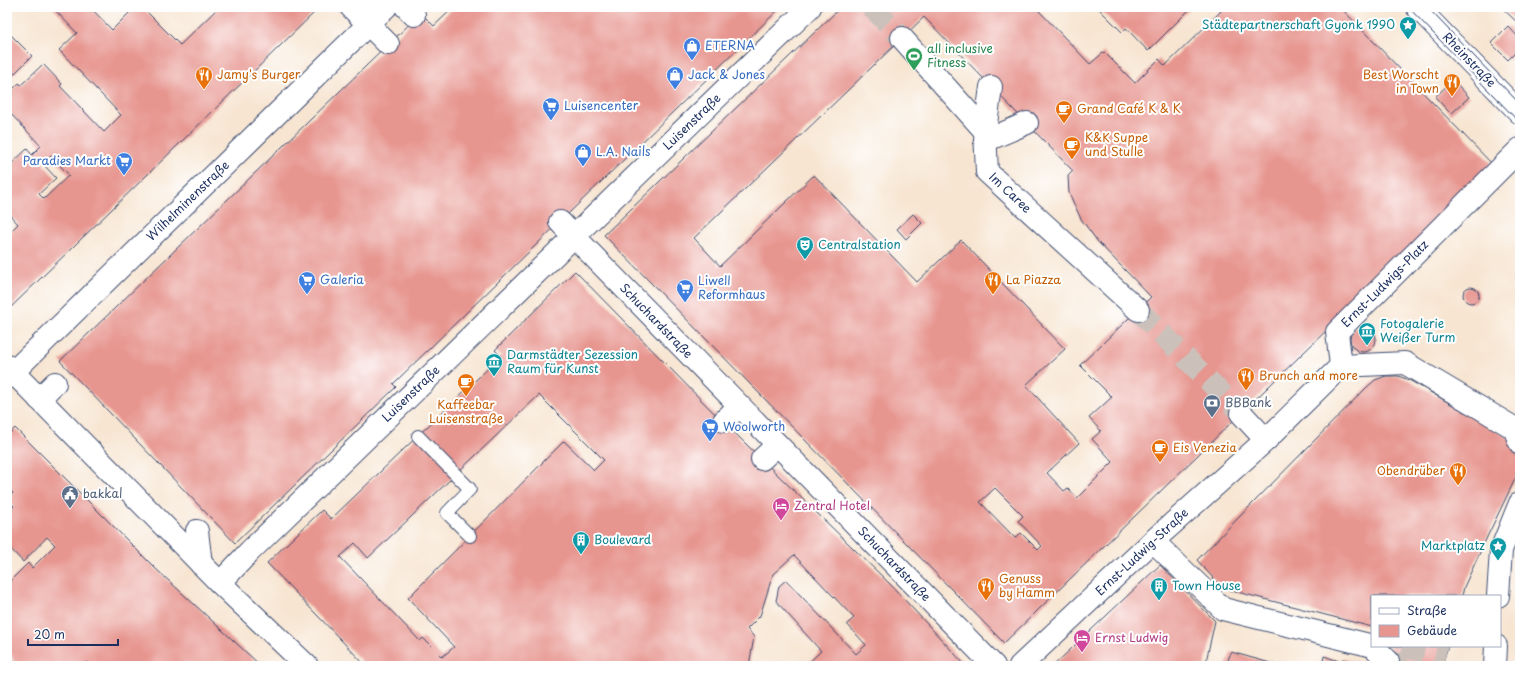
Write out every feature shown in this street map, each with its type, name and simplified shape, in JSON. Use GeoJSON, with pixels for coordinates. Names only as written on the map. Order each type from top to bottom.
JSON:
{"type":"FeatureCollection","features":[{"type":"Feature","properties":{"kind":"street"},"geometry":{"type":"LineString","coordinates":[[351,7],[388,44]]}},
{"type":"Feature","properties":{"kind":"street","name":"Wilhelminenstraße"},"geometry":{"type":"LineString","coordinates":[[9,372],[386,7]]}},
{"type":"Feature","properties":{"kind":"street","name":"Luisenstraße"},"geometry":{"type":"LineString","coordinates":[[220,583],[242,551],[567,229],[810,7]]}},
{"type":"Feature","properties":{"kind":"street","name":"Rheinstraße"},"geometry":{"type":"LineString","coordinates":[[1417,7],[1520,114]]}},
{"type":"Feature","properties":{"kind":"street"},"geometry":{"type":"LineString","coordinates":[[902,38],[985,136],[1027,123]]}},
{"type":"Feature","properties":{"kind":"street","name":"Im Caree"},"geometry":{"type":"LineString","coordinates":[[991,86],[985,136],[986,172],[1138,310]]}},
{"type":"Feature","properties":{"kind":"street","name":"Ernst-Ludwigs-Platz"},"geometry":{"type":"LineString","coordinates":[[1340,366],[1336,332],[1520,149]]}},
{"type":"Feature","properties":{"kind":"street","name":"Schuchardstraße"},"geometry":{"type":"LineString","coordinates":[[567,229],[739,406],[770,452],[994,666]]}},
{"type":"Feature","properties":{"kind":"street"},"geometry":{"type":"LineString","coordinates":[[1340,366],[1405,363],[1514,428],[1520,443]]}},
{"type":"Feature","properties":{"kind":"street","name":"Ernst-Ludwig-Straße"},"geometry":{"type":"LineString","coordinates":[[1027,664],[1153,541],[1266,440],[1340,366]]}},
{"type":"Feature","properties":{"kind":"street"},"geometry":{"type":"LineString","coordinates":[[9,372],[128,479],[201,564],[307,666]]}},
{"type":"Feature","properties":{"kind":"street"},"geometry":{"type":"LineString","coordinates":[[39,399],[55,383]]}},
{"type":"Feature","properties":{"kind":"street"},"geometry":{"type":"LineString","coordinates":[[724,421],[739,406]]}},
{"type":"Feature","properties":{"kind":"street"},"geometry":{"type":"LineString","coordinates":[[1241,413],[1266,440]]}},
{"type":"Feature","properties":{"kind":"street"},"geometry":{"type":"LineString","coordinates":[[1498,595],[1501,550],[1520,503]]}},
{"type":"Feature","properties":{"kind":"street"},"geometry":{"type":"LineString","coordinates":[[197,531],[201,564]]}},
{"type":"Feature","properties":{"kind":"street"},"geometry":{"type":"LineString","coordinates":[[1153,541],[1223,609],[1378,651]]}},
{"type":"Feature","properties":{"kind":"street"},"geometry":{"type":"LineString","coordinates":[[1495,666],[1496,647]]}},
{"type":"Feature","properties":{"kind":"lane"},"geometry":{"type":"LineString","coordinates":[[418,436],[470,489],[447,513],[470,536]]}},
{"type":"Feature","properties":{"kind":"building"},"geometry":{"type":"Polygon","coordinates":[[[7,7],[13,8],[7,14],[7,7]]]}},
{"type":"Feature","properties":{"kind":"building"},"geometry":{"type":"Polygon","coordinates":[[[52,7],[90,7],[112,30],[135,7],[142,7],[180,45],[219,7],[314,7],[317,10],[7,311],[7,235],[18,224],[7,212],[7,160],[11,164],[27,149],[32,155],[41,146],[10,113],[7,116],[7,95],[19,83],[21,85],[43,64],[62,84],[60,86],[104,132],[121,115],[59,50],[77,33],[52,7]],[[51,156],[43,164],[56,178],[39,194],[44,199],[69,175],[51,156]]]}},
{"type":"Feature","properties":{"kind":"building","name":"Galeria"},"geometry":{"type":"Polygon","coordinates":[[[454,7],[781,7],[393,384],[396,387],[235,543],[60,361],[421,13],[434,26],[454,7]]]}},
{"type":"Feature","properties":{"kind":"building"},"geometry":{"type":"Polygon","coordinates":[[[841,7],[1043,7],[1039,11],[1090,64],[1104,52],[1135,83],[1159,59],[1165,66],[1221,11],[1217,7],[1340,7],[1495,167],[1004,643],[604,235],[841,7]],[[924,17],[694,238],[720,266],[814,175],[917,282],[961,240],[1065,349],[1026,385],[1079,443],[1047,473],[1064,491],[1068,488],[1077,498],[1113,462],[1092,439],[1101,431],[1089,418],[1112,397],[1080,365],[1151,297],[1098,242],[1081,219],[1069,193],[1068,176],[1073,171],[924,17]],[[995,488],[980,502],[1015,538],[1021,533],[1038,550],[1042,546],[1018,521],[1023,516],[995,488]]]}},
{"type":"Feature","properties":{"kind":"building"},"geometry":{"type":"Polygon","coordinates":[[[1097,7],[1192,7],[1148,51],[1126,28],[1122,32],[1097,7]]]}},
{"type":"Feature","properties":{"kind":"building"},"geometry":{"type":"Polygon","coordinates":[[[1501,7],[1520,7],[1520,25],[1501,7]]]}},
{"type":"Feature","properties":{"kind":"building"},"geometry":{"type":"Polygon","coordinates":[[[1508,26],[1520,39],[1520,48],[1508,60],[1491,43],[1508,26]]]}},
{"type":"Feature","properties":{"kind":"building"},"geometry":{"type":"Polygon","coordinates":[[[7,31],[32,56],[7,81],[7,31]]]}},
{"type":"Feature","properties":{"kind":"building","name":"Best Worscht in Town"},"geometry":{"type":"Polygon","coordinates":[[[1453,80],[1469,97],[1451,114],[1435,97],[1453,80]]]}},
{"type":"Feature","properties":{"kind":"building"},"geometry":{"type":"Polygon","coordinates":[[[913,214],[922,223],[906,239],[897,229],[913,214]]]}},
{"type":"Feature","properties":{"kind":"building"},"geometry":{"type":"Polygon","coordinates":[[[575,271],[710,409],[890,584],[966,666],[805,666],[821,651],[776,601],[779,586],[786,580],[856,654],[866,645],[847,624],[854,618],[794,555],[773,574],[760,616],[747,629],[754,637],[749,666],[366,666],[267,563],[322,510],[331,519],[501,356],[495,350],[575,271]],[[539,395],[368,558],[355,543],[340,557],[420,641],[423,638],[442,657],[454,647],[408,598],[564,441],[594,470],[604,460],[539,395]]]}},
{"type":"Feature","properties":{"kind":"building"},"geometry":{"type":"Polygon","coordinates":[[[1471,287],[1478,292],[1479,295],[1474,302],[1471,303],[1464,298],[1463,295],[1468,288],[1471,287]]]}},
{"type":"Feature","properties":{"kind":"building"},"geometry":{"type":"Polygon","coordinates":[[[1363,326],[1372,330],[1376,339],[1372,348],[1363,352],[1354,348],[1350,339],[1354,330],[1363,326]]]}},
{"type":"Feature","properties":{"kind":"building"},"geometry":{"type":"Polygon","coordinates":[[[1386,376],[1398,376],[1409,380],[1506,435],[1515,445],[1520,454],[1520,469],[1464,587],[1462,595],[1371,595],[1371,627],[1222,588],[1197,560],[1375,380],[1386,376]]]}},
{"type":"Feature","properties":{"kind":"building"},"geometry":{"type":"Polygon","coordinates":[[[15,428],[156,569],[261,666],[91,666],[86,662],[82,666],[16,666],[8,648],[7,649],[7,584],[28,563],[32,568],[55,545],[47,537],[23,562],[9,547],[7,548],[7,513],[14,506],[7,499],[13,493],[7,487],[7,436],[15,428]]]}},
{"type":"Feature","properties":{"kind":"building","name":"Town House"},"geometry":{"type":"Polygon","coordinates":[[[1160,565],[1215,621],[1205,666],[1053,666],[1160,565]]]}},
{"type":"Feature","properties":{"kind":"building"},"geometry":{"type":"Polygon","coordinates":[[[1391,647],[1448,647],[1442,666],[1386,666],[1391,647]]]}},
{"type":"Feature","properties":{"kind":"building"},"geometry":{"type":"Polygon","coordinates":[[[1231,652],[1281,666],[1226,666],[1231,652]]]}},
{"type":"Feature","properties":{"kind":"building"},"geometry":{"type":"Polygon","coordinates":[[[1324,656],[1342,662],[1343,659],[1373,666],[1322,666],[1324,656]]]}},
{"type":"Feature","properties":{"kind":"tunnel"},"geometry":{"type":"LineString","coordinates":[[872,7],[902,38]]}},
{"type":"Feature","properties":{"kind":"tunnel"},"geometry":{"type":"LineString","coordinates":[[1138,310],[1241,413]]}},
{"type":"Feature","properties":{"kind":"tunnel"},"geometry":{"type":"LineString","coordinates":[[1407,647],[1445,657]]}},
{"type":"Feature","properties":{"kind":"tunnel"},"geometry":{"type":"LineString","coordinates":[[1388,661],[1406,666]]}},
{"type":"Feature","properties":{"kind":"tram line"},"geometry":{"type":"LineString","coordinates":[[1408,7],[1520,123]]}},
{"type":"Feature","properties":{"kind":"tram line"},"geometry":{"type":"LineString","coordinates":[[1427,7],[1520,104]]}},
{"type":"Feature","properties":{"kind":"place","name":"Städtepartnerschaft Gyonk 1990"},"geometry":{"type":"Point","coordinates":[1408,40]}},
{"type":"Feature","properties":{"kind":"place","name":"ETERNA"},"geometry":{"type":"Point","coordinates":[692,61]}},
{"type":"Feature","properties":{"kind":"place","name":"all inclusive Fitness"},"geometry":{"type":"Point","coordinates":[914,71]}},
{"type":"Feature","properties":{"kind":"place","name":"Jamy's Burger"},"geometry":{"type":"Point","coordinates":[204,90]}},
{"type":"Feature","properties":{"kind":"place","name":"Jack & Jones"},"geometry":{"type":"Point","coordinates":[675,90]}},
{"type":"Feature","properties":{"kind":"place","name":"Best Worscht in Town"},"geometry":{"type":"Point","coordinates":[1452,97]}},
{"type":"Feature","properties":{"kind":"place","name":"Luisencenter"},"geometry":{"type":"Point","coordinates":[551,121]}},
{"type":"Feature","properties":{"kind":"place","name":"Grand Café K & K"},"geometry":{"type":"Point","coordinates":[1064,124]}},
{"type":"Feature","properties":{"kind":"place","name":"K&K Suppe und Stulle"},"geometry":{"type":"Point","coordinates":[1072,160]}},
{"type":"Feature","properties":{"kind":"place","name":"L.A. Nails"},"geometry":{"type":"Point","coordinates":[583,167]}},
{"type":"Feature","properties":{"kind":"place","name":"Paradies Markt"},"geometry":{"type":"Point","coordinates":[124,176]}},
{"type":"Feature","properties":{"kind":"place","name":"Centralstation"},"geometry":{"type":"Point","coordinates":[805,260]}},
{"type":"Feature","properties":{"kind":"place","name":"Galeria"},"geometry":{"type":"Point","coordinates":[307,295]}},
{"type":"Feature","properties":{"kind":"place","name":"La Piazza"},"geometry":{"type":"Point","coordinates":[993,295]}},
{"type":"Feature","properties":{"kind":"place","name":"Liwell Reformhaus"},"geometry":{"type":"Point","coordinates":[685,303]}},
{"type":"Feature","properties":{"kind":"place","name":"Fotogalerie Weißer Turm"},"geometry":{"type":"Point","coordinates":[1367,346]}},
{"type":"Feature","properties":{"kind":"place","name":"Darmstädter Sezession Raum für Kunst"},"geometry":{"type":"Point","coordinates":[494,377]}},
{"type":"Feature","properties":{"kind":"place","name":"Brunch and more"},"geometry":{"type":"Point","coordinates":[1246,391]}},
{"type":"Feature","properties":{"kind":"place","name":"Kaffeebar Luisenstraße"},"geometry":{"type":"Point","coordinates":[466,397]}},
{"type":"Feature","properties":{"kind":"place","name":"BBBank"},"geometry":{"type":"Point","coordinates":[1212,418]}},
{"type":"Feature","properties":{"kind":"place","name":"Woolworth"},"geometry":{"type":"Point","coordinates":[710,442]}},
{"type":"Feature","properties":{"kind":"place","name":"Eis Venezia"},"geometry":{"type":"Point","coordinates":[1160,463]}},
{"type":"Feature","properties":{"kind":"place","name":"Obendrüber"},"geometry":{"type":"Point","coordinates":[1458,486]}},
{"type":"Feature","properties":{"kind":"place","name":"bakkal"},"geometry":{"type":"Point","coordinates":[70,509]}},
{"type":"Feature","properties":{"kind":"place","name":"Zentral Hotel"},"geometry":{"type":"Point","coordinates":[781,521]}},
{"type":"Feature","properties":{"kind":"place","name":"Boulevard"},"geometry":{"type":"Point","coordinates":[581,555]}},
{"type":"Feature","properties":{"kind":"place","name":"Marktplatz"},"geometry":{"type":"Point","coordinates":[1498,561]}},
{"type":"Feature","properties":{"kind":"place","name":"Genuss by Hamm"},"geometry":{"type":"Point","coordinates":[986,601]}},
{"type":"Feature","properties":{"kind":"place","name":"Town House"},"geometry":{"type":"Point","coordinates":[1159,601]}},
{"type":"Feature","properties":{"kind":"place","name":"Ernst Ludwig"},"geometry":{"type":"Point","coordinates":[1082,653]}}]}
